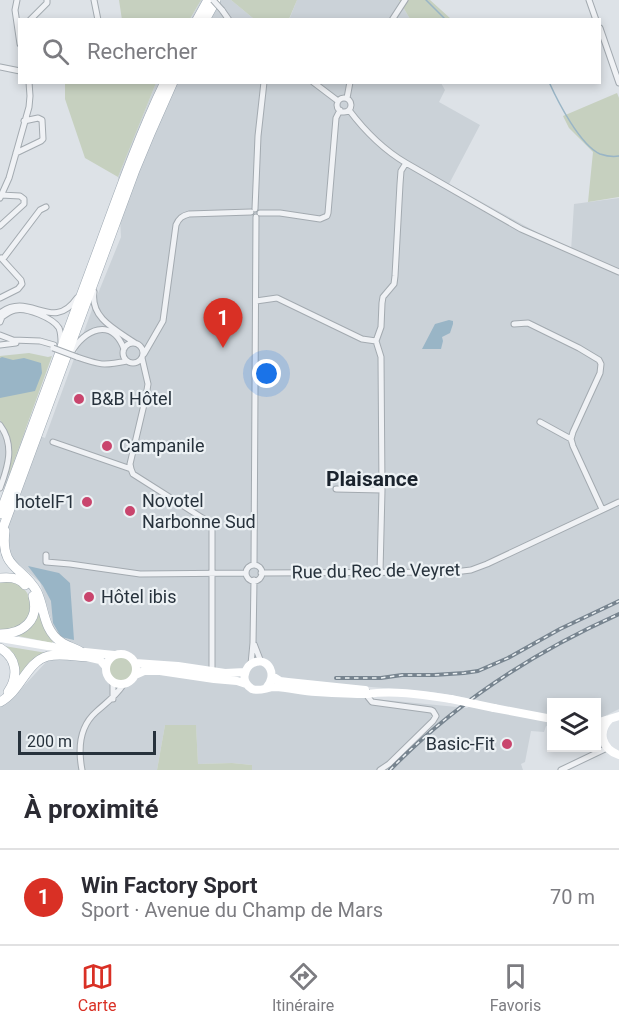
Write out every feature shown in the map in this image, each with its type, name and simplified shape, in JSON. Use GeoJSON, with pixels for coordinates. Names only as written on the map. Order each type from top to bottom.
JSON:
{"type":"FeatureCollection","features":[{"type":"Feature","properties":{"kind":"main road"},"geometry":{"type":"LineString","coordinates":[[198,18],[208,0]]}},
{"type":"Feature","properties":{"kind":"main road"},"geometry":{"type":"LineString","coordinates":[[206,18],[215,0]]}},
{"type":"Feature","properties":{"kind":"main road"},"geometry":{"type":"LineString","coordinates":[[0,514],[55,350],[86,284],[130,165],[164,84]]}},
{"type":"Feature","properties":{"kind":"main road"},"geometry":{"type":"LineString","coordinates":[[0,536],[142,152],[172,84]]}},
{"type":"Feature","properties":{"kind":"main road"},"geometry":{"type":"LineString","coordinates":[[13,504],[2,543],[3,554],[8,562],[31,583],[37,593],[49,629],[61,642],[81,652]]}},
{"type":"Feature","properties":{"kind":"main road"},"geometry":{"type":"LineString","coordinates":[[0,578],[15,578],[22,581],[34,599],[34,611],[26,626],[0,638]]}},
{"type":"Feature","properties":{"kind":"main road"},"geometry":{"type":"LineString","coordinates":[[0,638],[114,656]]}},
{"type":"Feature","properties":{"kind":"main road"},"geometry":{"type":"LineString","coordinates":[[0,638],[100,660],[113,683],[123,685],[132,681],[137,668],[129,656],[120,654],[110,659],[106,668]]}},
{"type":"Feature","properties":{"kind":"main road"},"geometry":{"type":"LineString","coordinates":[[0,648],[12,658],[15,669],[12,685],[0,700]]}},
{"type":"Feature","properties":{"kind":"main road"},"geometry":{"type":"LineString","coordinates":[[0,700],[13,693],[40,659],[57,655],[92,657]]}},
{"type":"Feature","properties":{"kind":"main road"},"geometry":{"type":"LineString","coordinates":[[246,684],[245,672],[251,664],[261,662],[268,666],[272,676],[266,688]]}},
{"type":"Feature","properties":{"kind":"main road"},"geometry":{"type":"LineString","coordinates":[[135,663],[225,673],[245,672]]}},
{"type":"Feature","properties":{"kind":"main road"},"geometry":{"type":"LineString","coordinates":[[135,675],[144,671],[160,671],[237,681],[254,690],[277,687],[317,692],[369,692]]}},
{"type":"Feature","properties":{"kind":"main road"},"geometry":{"type":"LineString","coordinates":[[272,676],[280,681],[452,699],[547,719]]}},
{"type":"Feature","properties":{"kind":"main road"},"geometry":{"type":"LineString","coordinates":[[601,722],[619,716]]}},
{"type":"Feature","properties":{"kind":"main road"},"geometry":{"type":"LineString","coordinates":[[603,740],[603,728],[610,719]]}},
{"type":"Feature","properties":{"kind":"main road"},"geometry":{"type":"LineString","coordinates":[[601,737],[607,748],[619,754]]}},
{"type":"Feature","properties":{"kind":"street"},"geometry":{"type":"LineString","coordinates":[[17,0],[15,10],[18,25]]}},
{"type":"Feature","properties":{"kind":"street"},"geometry":{"type":"LineString","coordinates":[[32,18],[47,3],[47,0]]}},
{"type":"Feature","properties":{"kind":"street"},"geometry":{"type":"LineString","coordinates":[[94,0],[98,18]]}},
{"type":"Feature","properties":{"kind":"street"},"geometry":{"type":"LineString","coordinates":[[215,0],[228,18]]}},
{"type":"Feature","properties":{"kind":"street"},"geometry":{"type":"LineString","coordinates":[[393,18],[405,0]]}},
{"type":"Feature","properties":{"kind":"street"},"geometry":{"type":"LineString","coordinates":[[590,0],[595,18]]}},
{"type":"Feature","properties":{"kind":"street"},"geometry":{"type":"LineString","coordinates":[[601,31],[619,83]]}},
{"type":"Feature","properties":{"kind":"street"},"geometry":{"type":"LineString","coordinates":[[0,67],[18,71]]}},
{"type":"Feature","properties":{"kind":"street"},"geometry":{"type":"LineString","coordinates":[[0,226],[24,204],[24,199],[20,196],[1,196],[9,178],[29,106],[29,84]]}},
{"type":"Feature","properties":{"kind":"street"},"geometry":{"type":"LineString","coordinates":[[254,565],[256,213],[258,136],[264,84]]}},
{"type":"Feature","properties":{"kind":"street"},"geometry":{"type":"LineString","coordinates":[[316,84],[338,101]]}},
{"type":"Feature","properties":{"kind":"street"},"geometry":{"type":"LineString","coordinates":[[347,98],[350,84]]}},
{"type":"Feature","properties":{"kind":"street"},"geometry":{"type":"LineString","coordinates":[[338,101],[347,98]]}},
{"type":"Feature","properties":{"kind":"street"},"geometry":{"type":"LineString","coordinates":[[347,98],[351,102],[349,110]]}},
{"type":"Feature","properties":{"kind":"street"},"geometry":{"type":"LineString","coordinates":[[135,363],[143,356],[163,321],[176,225],[183,216],[189,214],[280,213],[321,219],[327,216],[336,118],[340,110],[338,101]]}},
{"type":"Feature","properties":{"kind":"street"},"geometry":{"type":"LineString","coordinates":[[340,110],[343,112],[349,110]]}},
{"type":"Feature","properties":{"kind":"street"},"geometry":{"type":"LineString","coordinates":[[349,110],[381,145],[406,163],[521,229],[619,272]]}},
{"type":"Feature","properties":{"kind":"street"},"geometry":{"type":"LineString","coordinates":[[16,153],[43,139],[42,120],[38,118],[24,121]]}},
{"type":"Feature","properties":{"kind":"street"},"geometry":{"type":"LineString","coordinates":[[380,572],[381,357],[376,341],[381,327],[383,297],[394,284],[401,171],[406,163]]}},
{"type":"Feature","properties":{"kind":"street"},"geometry":{"type":"LineString","coordinates":[[0,298],[18,289],[22,284],[1,258],[40,210],[46,207]]}},
{"type":"Feature","properties":{"kind":"street"},"geometry":{"type":"LineString","coordinates":[[96,277],[93,296],[97,313],[107,323],[142,347],[148,384],[130,464],[133,474],[212,526],[212,671]]}},
{"type":"Feature","properties":{"kind":"street"},"geometry":{"type":"LineString","coordinates":[[0,314],[16,305],[26,305],[43,312],[63,311],[70,307],[86,284]]}},
{"type":"Feature","properties":{"kind":"street"},"geometry":{"type":"LineString","coordinates":[[256,301],[277,298],[363,339],[376,341]]}},
{"type":"Feature","properties":{"kind":"street"},"geometry":{"type":"LineString","coordinates":[[0,322],[2,317],[16,309],[23,309],[53,321],[58,326],[62,342],[55,350]]}},
{"type":"Feature","properties":{"kind":"street"},"geometry":{"type":"LineString","coordinates":[[514,324],[528,323],[579,348],[599,360],[601,364],[600,373],[571,439],[602,509]]}},
{"type":"Feature","properties":{"kind":"street"},"geometry":{"type":"LineString","coordinates":[[62,370],[74,348],[85,335],[92,331],[112,332],[121,341],[127,361]]}},
{"type":"Feature","properties":{"kind":"street"},"geometry":{"type":"LineString","coordinates":[[0,345],[34,343],[107,363],[122,356],[128,344],[149,340],[157,332]]}},
{"type":"Feature","properties":{"kind":"street"},"geometry":{"type":"LineString","coordinates":[[0,336],[13,340],[40,341],[55,350]]}},
{"type":"Feature","properties":{"kind":"street"},"geometry":{"type":"LineString","coordinates":[[77,355],[99,364],[107,365],[127,361],[135,363],[146,376]]}},
{"type":"Feature","properties":{"kind":"street"},"geometry":{"type":"LineString","coordinates":[[540,422],[571,439]]}},
{"type":"Feature","properties":{"kind":"street"},"geometry":{"type":"LineString","coordinates":[[0,425],[8,440],[9,460],[0,488]]}},
{"type":"Feature","properties":{"kind":"street"},"geometry":{"type":"LineString","coordinates":[[53,442],[131,469]]}},
{"type":"Feature","properties":{"kind":"street"},"geometry":{"type":"LineString","coordinates":[[336,489],[382,490]]}},
{"type":"Feature","properties":{"kind":"street","name":"Rue du Rec de Veyret"},"geometry":{"type":"LineString","coordinates":[[261,573],[471,570],[619,502]]}},
{"type":"Feature","properties":{"kind":"street"},"geometry":{"type":"LineString","coordinates":[[46,555],[46,562],[140,574],[246,573]]}},
{"type":"Feature","properties":{"kind":"street"},"geometry":{"type":"LineString","coordinates":[[246,573],[249,579],[259,578],[261,573],[259,567],[254,565]]}},
{"type":"Feature","properties":{"kind":"street"},"geometry":{"type":"LineString","coordinates":[[246,573],[248,568],[254,565]]}},
{"type":"Feature","properties":{"kind":"street"},"geometry":{"type":"LineString","coordinates":[[251,664],[254,643],[254,580]]}},
{"type":"Feature","properties":{"kind":"street"},"geometry":{"type":"LineString","coordinates":[[254,643],[261,662]]}},
{"type":"Feature","properties":{"kind":"street"},"geometry":{"type":"LineString","coordinates":[[113,683],[113,699]]}},
{"type":"Feature","properties":{"kind":"street"},"geometry":{"type":"LineString","coordinates":[[82,770],[80,739],[85,727],[90,718],[113,699],[123,685]]}},
{"type":"Feature","properties":{"kind":"street"},"geometry":{"type":"LineString","coordinates":[[369,692],[369,700],[372,702],[431,710],[436,716],[389,764],[380,770]]}},
{"type":"Feature","properties":{"kind":"street"},"geometry":{"type":"LineString","coordinates":[[561,770],[607,748]]}},
{"type":"Feature","properties":{"kind":"shaded area"},"geometry":{"type":"Polygon","coordinates":[[[201,0],[231,0],[253,18],[191,18],[201,0]]]}},
{"type":"Feature","properties":{"kind":"shaded area"},"geometry":{"type":"Polygon","coordinates":[[[297,0],[399,0],[409,18],[290,18],[297,0]]]}},
{"type":"Feature","properties":{"kind":"shaded area"},"geometry":{"type":"Polygon","coordinates":[[[156,84],[442,84],[445,90],[439,102],[480,125],[449,184],[571,251],[574,204],[619,198],[619,709],[601,718],[601,698],[547,698],[547,726],[544,732],[531,731],[525,762],[521,764],[523,770],[252,770],[252,765],[198,764],[196,726],[165,725],[157,770],[0,770],[0,707],[9,702],[47,661],[62,656],[40,582],[14,560],[0,540],[14,490],[0,485],[0,420],[45,438],[121,237],[118,177],[156,84]],[[335,684],[333,695],[467,708],[479,700],[432,692],[335,684]]]}},
{"type":"Feature","properties":{"kind":"green space"},"geometry":{"type":"Polygon","coordinates":[[[119,0],[201,0],[191,18],[122,18],[119,0]]]}},
{"type":"Feature","properties":{"kind":"green space"},"geometry":{"type":"Polygon","coordinates":[[[231,0],[297,0],[289,18],[253,18],[231,0]]]}},
{"type":"Feature","properties":{"kind":"green space"},"geometry":{"type":"Polygon","coordinates":[[[399,0],[430,0],[450,18],[409,18],[399,0]]]}},
{"type":"Feature","properties":{"kind":"green space"},"geometry":{"type":"Polygon","coordinates":[[[65,84],[156,84],[118,177],[85,158],[65,99],[65,84]]]}},
{"type":"Feature","properties":{"kind":"green space"},"geometry":{"type":"Polygon","coordinates":[[[617,93],[619,98],[619,197],[588,202],[593,152],[569,128],[563,116],[617,93]]]}},
{"type":"Feature","properties":{"kind":"green space"},"geometry":{"type":"Polygon","coordinates":[[[29,353],[52,356],[9,475],[10,440],[0,420],[0,356],[29,353]]]}},
{"type":"Feature","properties":{"kind":"green space"},"geometry":{"type":"Polygon","coordinates":[[[12,581],[27,593],[30,603],[29,614],[19,626],[0,631],[0,582],[12,581]]]}},
{"type":"Feature","properties":{"kind":"green space"},"geometry":{"type":"Polygon","coordinates":[[[39,608],[52,643],[18,636],[32,625],[39,608]]]}},
{"type":"Feature","properties":{"kind":"green space"},"geometry":{"type":"Polygon","coordinates":[[[4,646],[47,653],[17,683],[17,662],[4,646]]]}},
{"type":"Feature","properties":{"kind":"green space"},"geometry":{"type":"Polygon","coordinates":[[[121,656],[130,660],[134,669],[130,678],[121,682],[112,678],[108,669],[112,660],[121,656]]]}},
{"type":"Feature","properties":{"kind":"green space"},"geometry":{"type":"Polygon","coordinates":[[[165,725],[196,725],[198,764],[252,765],[252,770],[157,770],[165,725]]]}},
{"type":"Feature","properties":{"kind":"water"},"geometry":{"type":"Polygon","coordinates":[[[453,321],[453,324],[450,333],[442,337],[441,349],[422,349],[435,324],[453,321]]]}},
{"type":"Feature","properties":{"kind":"water"},"geometry":{"type":"Polygon","coordinates":[[[0,358],[13,360],[24,358],[41,363],[42,373],[35,391],[0,398],[0,358]]]}},
{"type":"Feature","properties":{"kind":"water"},"geometry":{"type":"Polygon","coordinates":[[[28,566],[59,573],[70,583],[74,640],[61,637],[53,623],[51,601],[28,566]]]}},
{"type":"Feature","properties":{"kind":"waterway"},"geometry":{"type":"LineString","coordinates":[[426,0],[444,18]]}},
{"type":"Feature","properties":{"kind":"waterway"},"geometry":{"type":"LineString","coordinates":[[550,84],[570,122],[585,142],[600,154],[619,156]]}},
{"type":"Feature","properties":{"kind":"railway"},"geometry":{"type":"LineString","coordinates":[[336,678],[381,678],[478,671],[619,601]]}},
{"type":"Feature","properties":{"kind":"railway"},"geometry":{"type":"LineString","coordinates":[[390,770],[441,723],[497,681],[556,645],[619,614]]}},
{"type":"Feature","properties":{"kind":"place","name":"Win Factory Sport"},"geometry":{"type":"Point","coordinates":[223,348]}},
{"type":"Feature","properties":{"kind":"place","name":"B&B Hôtel"},"geometry":{"type":"Point","coordinates":[79,399]}},
{"type":"Feature","properties":{"kind":"place","name":"Campanile"},"geometry":{"type":"Point","coordinates":[107,446]}},
{"type":"Feature","properties":{"kind":"place","name":"hotelF1"},"geometry":{"type":"Point","coordinates":[87,502]}},
{"type":"Feature","properties":{"kind":"place","name":"Novotel Narbonne Sud"},"geometry":{"type":"Point","coordinates":[130,511]}},
{"type":"Feature","properties":{"kind":"place","name":"Hôtel ibis"},"geometry":{"type":"Point","coordinates":[89,597]}},
{"type":"Feature","properties":{"kind":"place","name":"Basic-Fit"},"geometry":{"type":"Point","coordinates":[507,744]}},
{"type":"Feature","properties":{"kind":"district","name":"Plaisance"},"geometry":{"type":"Point","coordinates":[372,479]}}]}
